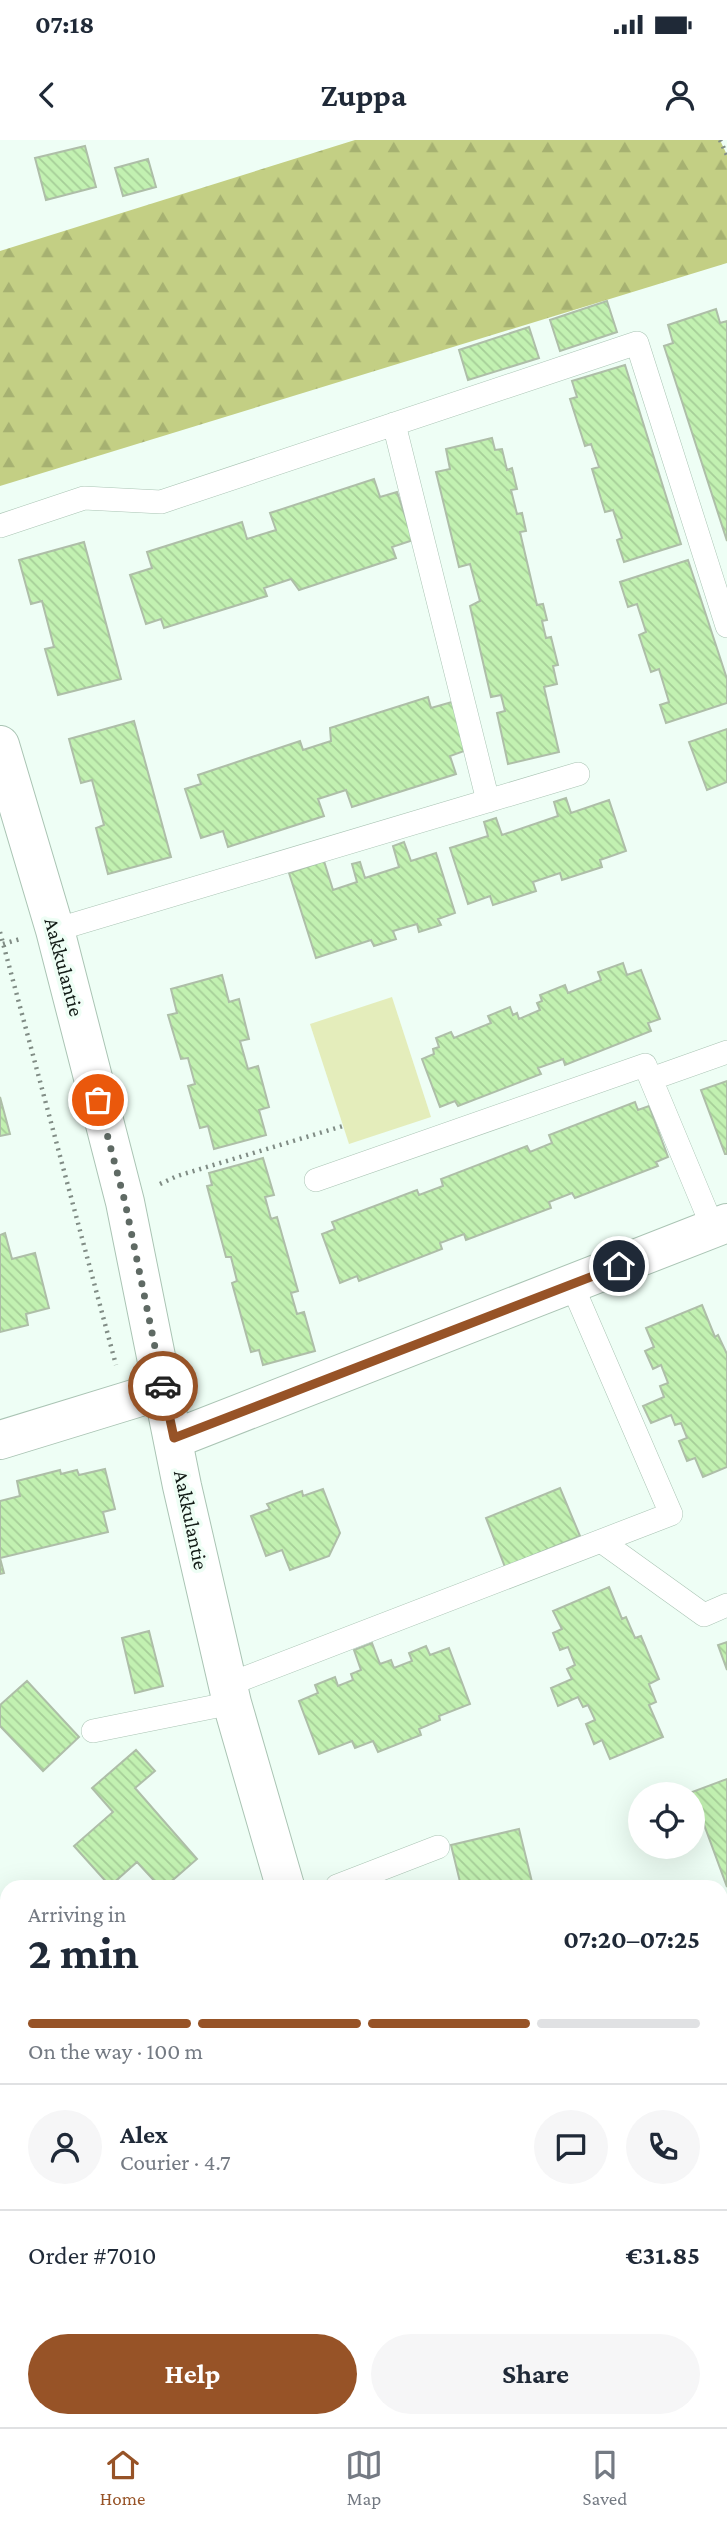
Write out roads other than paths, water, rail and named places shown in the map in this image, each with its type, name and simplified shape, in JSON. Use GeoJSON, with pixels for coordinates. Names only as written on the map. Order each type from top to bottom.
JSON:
{"type":"FeatureCollection","features":[{"type":"Feature","properties":{"kind":"street","name":"Aakkulantie"},"geometry":{"type":"LineString","coordinates":[[0,745],[55,930],[125,1202],[182,1486],[229,1694],[283,1880]]}},
{"type":"Feature","properties":{"kind":"street"},"geometry":{"type":"LineString","coordinates":[[174,1438],[572,1285],[720,1225]]}},
{"type":"Feature","properties":{"kind":"street"},"geometry":{"type":"LineString","coordinates":[[0,1440],[163,1390]]}},
{"type":"Feature","properties":{"kind":"lane"},"geometry":{"type":"LineString","coordinates":[[0,526],[84,498],[161,502],[637,343],[727,626]]}},
{"type":"Feature","properties":{"kind":"lane"},"geometry":{"type":"LineString","coordinates":[[394,424],[488,801]]}},
{"type":"Feature","properties":{"kind":"lane"},"geometry":{"type":"LineString","coordinates":[[55,930],[578,774]]}},
{"type":"Feature","properties":{"kind":"lane"},"geometry":{"type":"LineString","coordinates":[[651,1079],[727,1052]]}},
{"type":"Feature","properties":{"kind":"lane"},"geometry":{"type":"LineString","coordinates":[[316,1180],[645,1065],[720,1225]]}},
{"type":"Feature","properties":{"kind":"lane"},"geometry":{"type":"LineString","coordinates":[[93,1731],[229,1694],[671,1514],[572,1285]]}},
{"type":"Feature","properties":{"kind":"lane"},"geometry":{"type":"LineString","coordinates":[[601,1541],[704,1615],[727,1605]]}},
{"type":"Feature","properties":{"kind":"lane"},"geometry":{"type":"LineString","coordinates":[[353,1880],[438,1847]]}}]}
